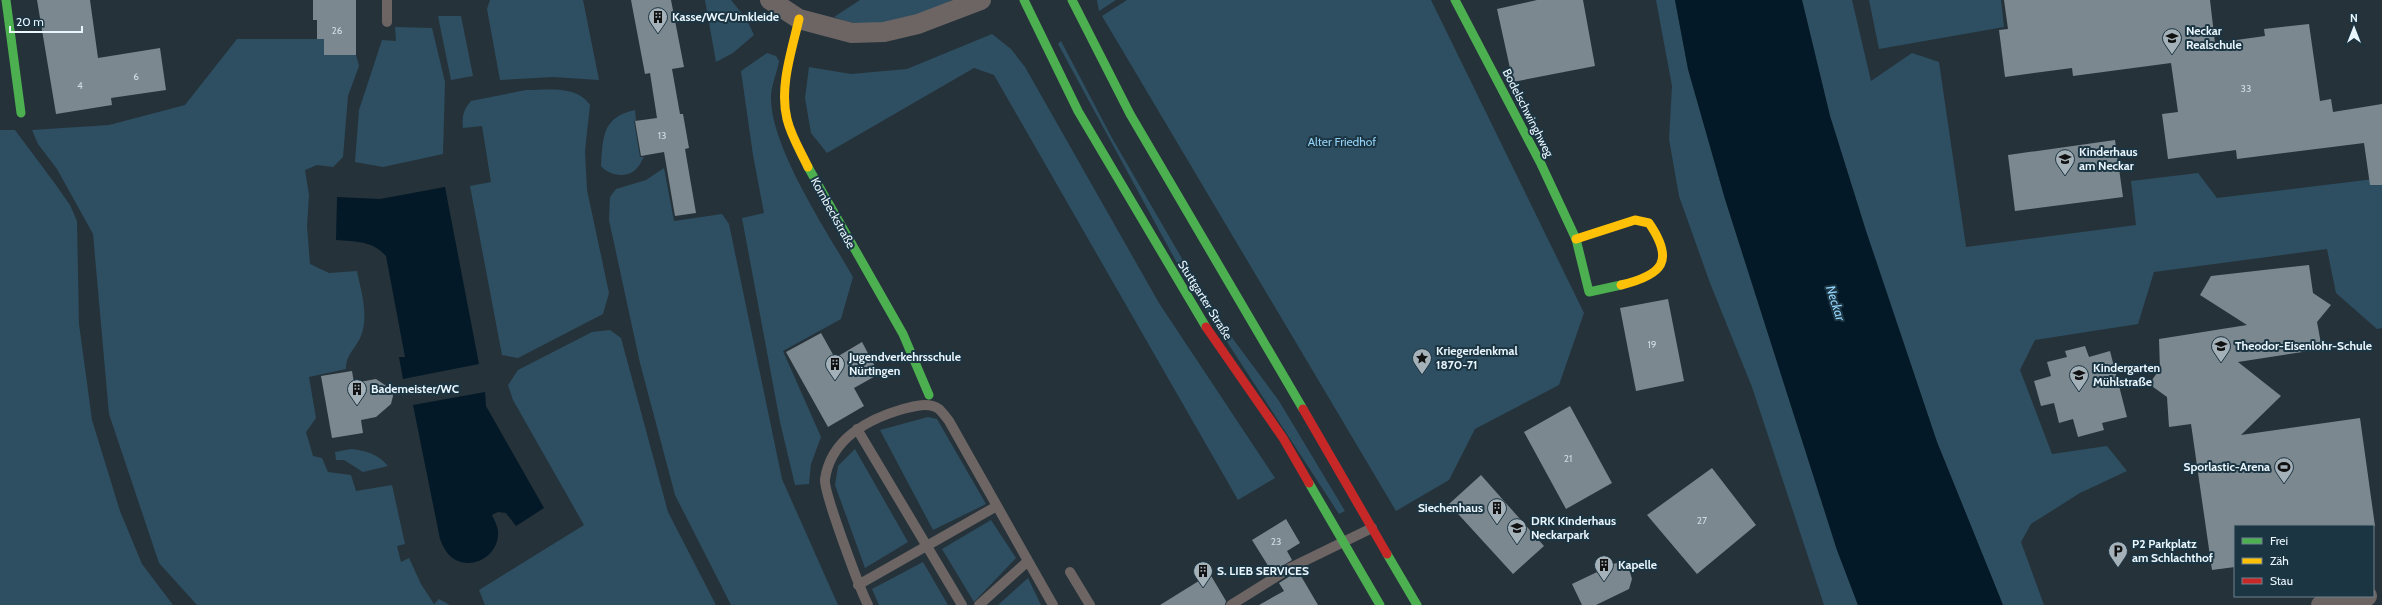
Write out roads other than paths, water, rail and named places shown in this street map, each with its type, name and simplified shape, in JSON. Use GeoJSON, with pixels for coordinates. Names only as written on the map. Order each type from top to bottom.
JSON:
{"type":"FeatureCollection","features":[{"type":"Feature","properties":{"kind":"main road"},"geometry":{"type":"LineString","coordinates":[[6,0],[21,113]]}},
{"type":"Feature","properties":{"kind":"main road","name":"Stuttgarter Straße"},"geometry":{"type":"LineString","coordinates":[[1024,0],[1042,40],[1078,110],[1162,255],[1208,330],[1283,438],[1380,605]]}},
{"type":"Feature","properties":{"kind":"main road"},"geometry":{"type":"LineString","coordinates":[[1072,0],[1130,114],[1417,605]]}},
{"type":"Feature","properties":{"kind":"main road","name":"Bodelschwinghweg"},"geometry":{"type":"LineString","coordinates":[[1456,0],[1541,164],[1576,239],[1589,292],[1646,278],[1660,267],[1664,256],[1662,243],[1649,223],[1635,220],[1576,239]]}},
{"type":"Feature","properties":{"kind":"main road","name":"Kornbeckstraße"},"geometry":{"type":"LineString","coordinates":[[799,19],[788,70],[786,116],[813,178],[904,336],[919,366],[929,395]]}},
{"type":"Feature","properties":{"kind":"street"},"geometry":{"type":"LineString","coordinates":[[770,0],[799,19],[852,33],[884,32],[918,24],[981,0]]}},
{"type":"Feature","properties":{"kind":"street"},"geometry":{"type":"LineString","coordinates":[[2321,605],[2362,597]]}},
{"type":"Feature","properties":{"kind":"lane"},"geometry":{"type":"LineString","coordinates":[[387,0],[387,22]]}},
{"type":"Feature","properties":{"kind":"lane"},"geometry":{"type":"LineString","coordinates":[[929,395],[930,407]]}},
{"type":"Feature","properties":{"kind":"lane"},"geometry":{"type":"LineString","coordinates":[[868,605],[858,585],[824,481],[830,458],[857,429],[886,414],[918,404],[938,408],[949,421],[1053,605]]}},
{"type":"Feature","properties":{"kind":"lane"},"geometry":{"type":"LineString","coordinates":[[857,429],[962,605]]}},
{"type":"Feature","properties":{"kind":"lane"},"geometry":{"type":"LineString","coordinates":[[858,585],[997,506]]}},
{"type":"Feature","properties":{"kind":"lane"},"geometry":{"type":"LineString","coordinates":[[1231,605],[1290,568],[1344,543],[1372,528]]}},
{"type":"Feature","properties":{"kind":"lane"},"geometry":{"type":"LineString","coordinates":[[979,605],[1028,561]]}},
{"type":"Feature","properties":{"kind":"lane"},"geometry":{"type":"LineString","coordinates":[[1070,572],[1090,605]]}},
{"type":"Feature","properties":{"kind":"water","name":"Neckar"},"geometry":{"type":"Polygon","coordinates":[[[1675,0],[1802,0],[1830,116],[1866,231],[1937,442],[2003,605],[1858,605],[1837,550],[1725,199],[1688,69],[1675,0]]]}},
{"type":"Feature","properties":{"kind":"water"},"geometry":{"type":"Polygon","coordinates":[[[445,187],[479,364],[403,379],[399,357],[405,357],[386,256],[381,251],[369,244],[336,240],[337,197],[380,199],[445,187]]]}},
{"type":"Feature","properties":{"kind":"water"},"geometry":{"type":"Polygon","coordinates":[[[485,392],[486,406],[544,508],[516,526],[506,513],[498,512],[492,515],[498,530],[498,536],[493,550],[482,560],[468,563],[461,562],[451,557],[445,550],[440,539],[413,405],[485,392]]]}},
{"type":"Feature","properties":{"kind":"place","name":"Kasse/WC/Umkleide"},"geometry":{"type":"Point","coordinates":[658,34]}},
{"type":"Feature","properties":{"kind":"place","name":"Neckar Realschule"},"geometry":{"type":"Point","coordinates":[2172,55]}},
{"type":"Feature","properties":{"kind":"place","name":"Kinderhaus am Neckar"},"geometry":{"type":"Point","coordinates":[2065,176]}},
{"type":"Feature","properties":{"kind":"place","name":"Theodor-Eisenlohr-Schule"},"geometry":{"type":"Point","coordinates":[2221,363]}},
{"type":"Feature","properties":{"kind":"place","name":"Kriegerdenkmal 1870-71"},"geometry":{"type":"Point","coordinates":[1422,375]}},
{"type":"Feature","properties":{"kind":"place","name":"Jugendverkehrsschule Nürtingen"},"geometry":{"type":"Point","coordinates":[835,381]}},
{"type":"Feature","properties":{"kind":"place","name":"Kindergarten Mühlstraße"},"geometry":{"type":"Point","coordinates":[2079,392]}},
{"type":"Feature","properties":{"kind":"place","name":"Bademeister/WC"},"geometry":{"type":"Point","coordinates":[357,406]}},
{"type":"Feature","properties":{"kind":"place","name":"Sporlastic-Arena"},"geometry":{"type":"Point","coordinates":[2284,484]}},
{"type":"Feature","properties":{"kind":"place","name":"Siechenhaus"},"geometry":{"type":"Point","coordinates":[1497,525]}},
{"type":"Feature","properties":{"kind":"place","name":"DRK Kinderhaus Neckarpark"},"geometry":{"type":"Point","coordinates":[1517,545]}},
{"type":"Feature","properties":{"kind":"place","name":"P2 Parkplatz am Schlachthof"},"geometry":{"type":"Point","coordinates":[2118,568]}},
{"type":"Feature","properties":{"kind":"place","name":"Kapelle"},"geometry":{"type":"Point","coordinates":[1604,582]}},
{"type":"Feature","properties":{"kind":"place","name":"S. LIEB SERVICES"},"geometry":{"type":"Point","coordinates":[1203,588]}},
{"type":"Feature","properties":{"kind":"park label","name":"Alter Friedhof"},"geometry":{"type":"Point","coordinates":[1342,142]}}]}
